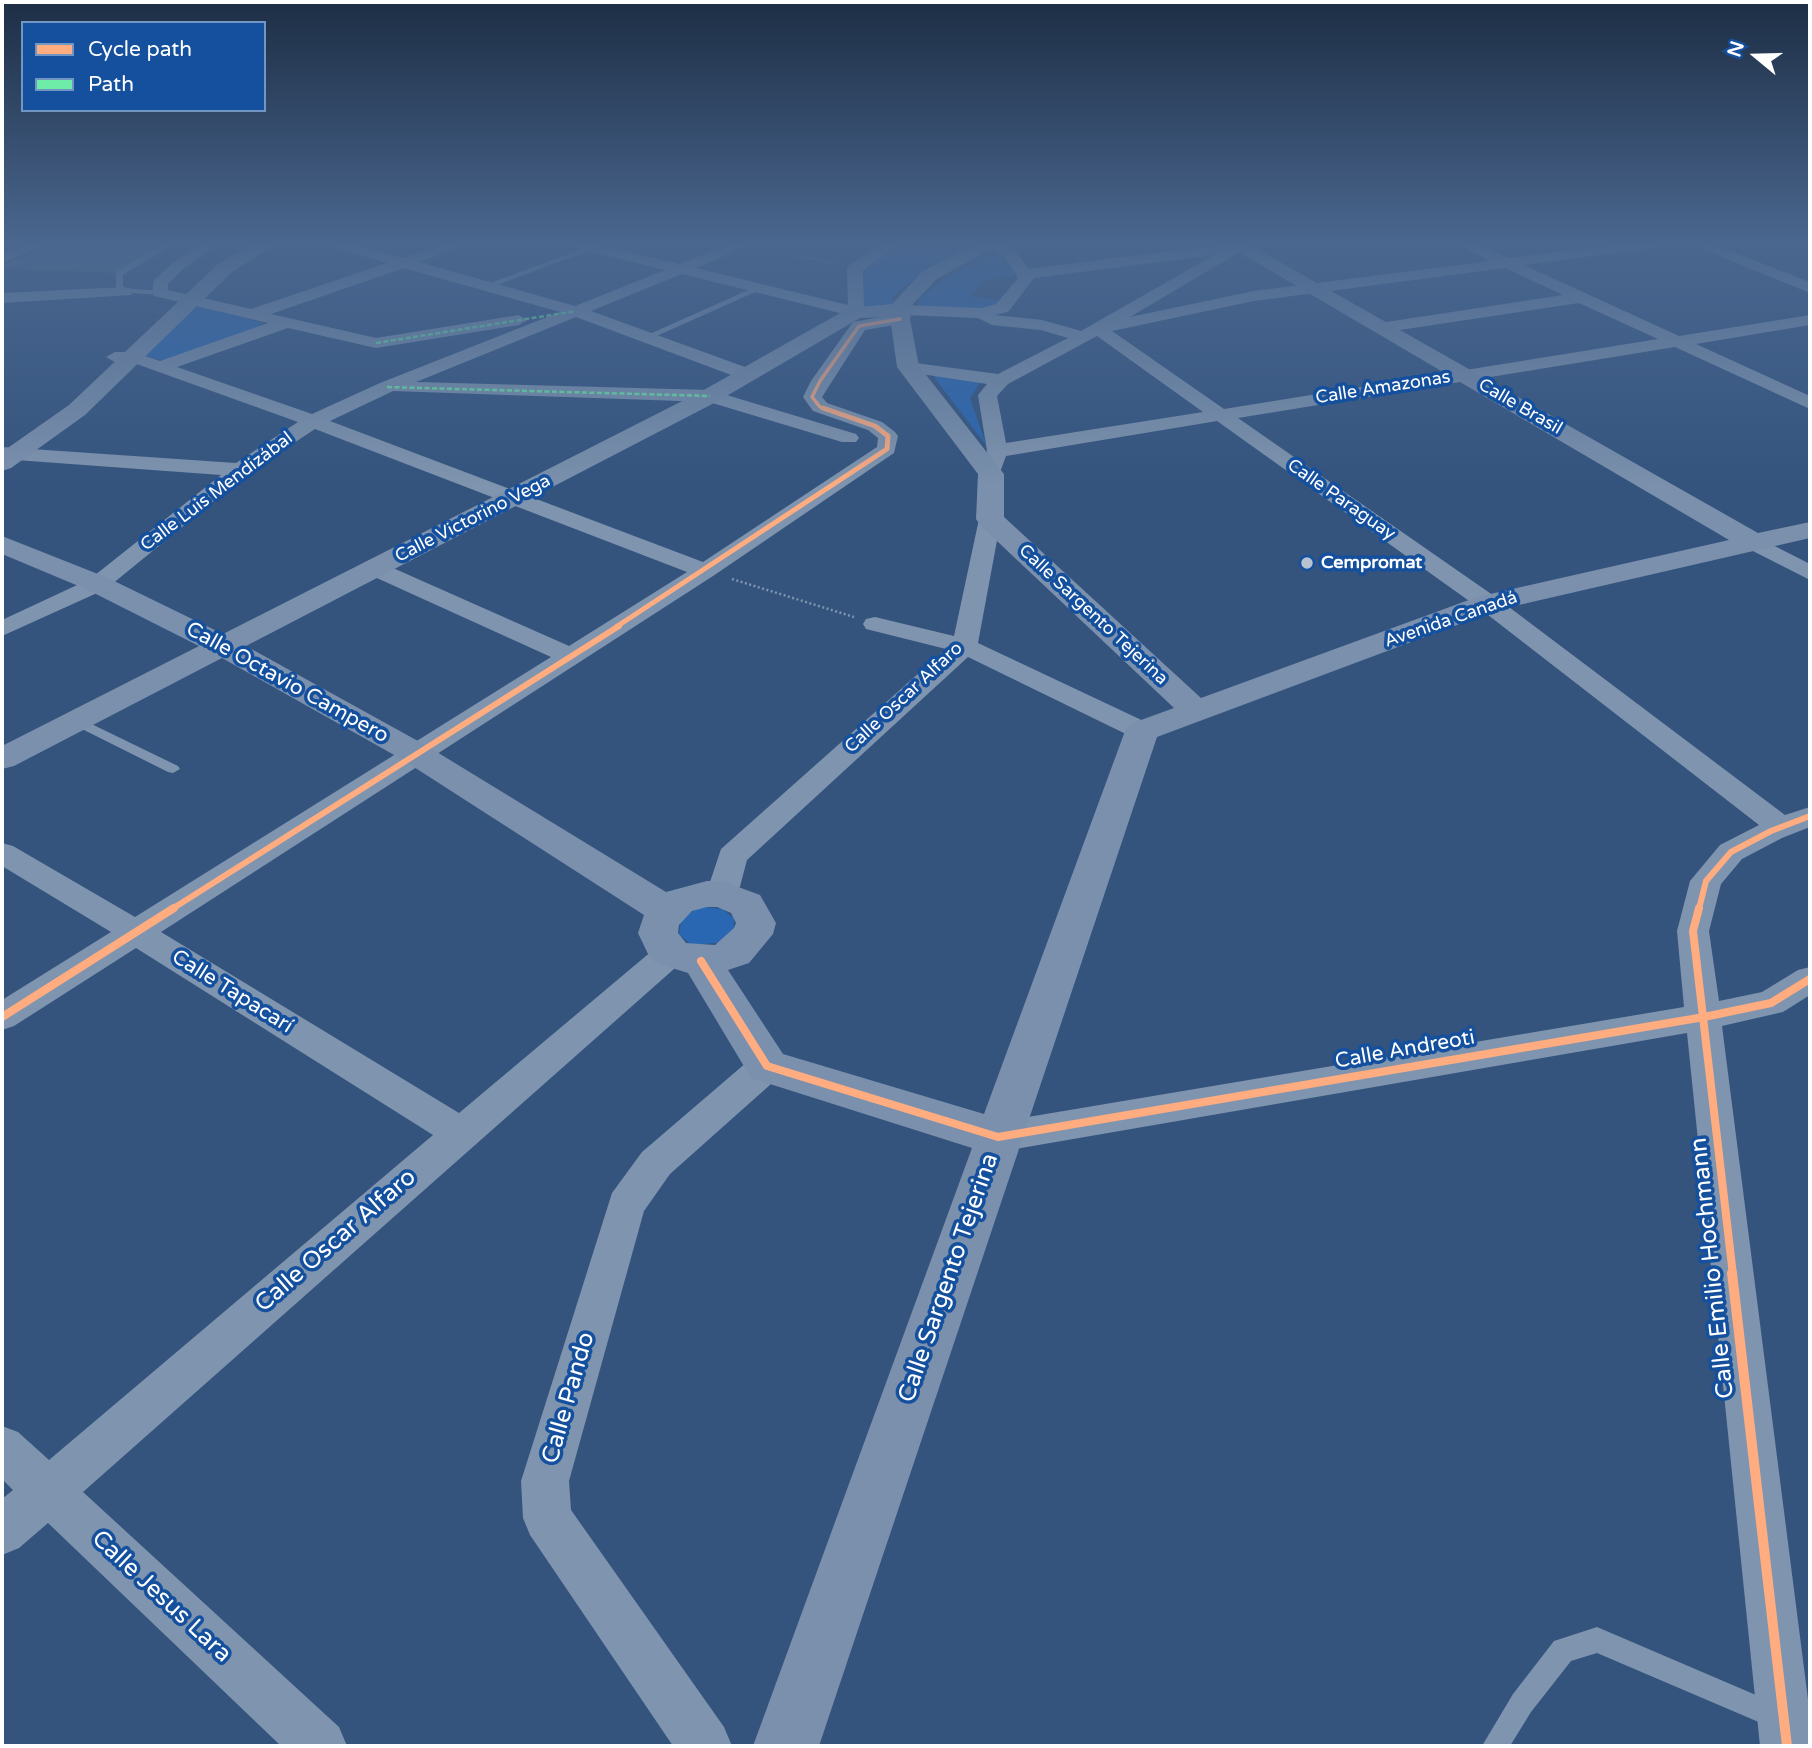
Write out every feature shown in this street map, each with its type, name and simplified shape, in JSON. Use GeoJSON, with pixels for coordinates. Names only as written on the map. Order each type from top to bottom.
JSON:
{"type":"FeatureCollection","features":[{"type":"Feature","properties":{"kind":"main road"},"geometry":{"type":"LineString","coordinates":[[5,454],[60,424],[124,357],[162,323]]}},
{"type":"Feature","properties":{"kind":"street"},"geometry":{"type":"LineString","coordinates":[[159,367],[286,323]]}},
{"type":"Feature","properties":{"kind":"street"},"geometry":{"type":"LineString","coordinates":[[289,323],[376,356],[525,323]]}},
{"type":"Feature","properties":{"kind":"street","name":"Calle Luis Mendizábal"},"geometry":{"type":"LineString","coordinates":[[2,629],[98,584],[240,470],[313,421],[380,390],[547,323]]}},
{"type":"Feature","properties":{"kind":"street"},"geometry":{"type":"LineString","coordinates":[[610,323],[749,375]]}},
{"type":"Feature","properties":{"kind":"street","name":"Calle Victorino Vega"},"geometry":{"type":"LineString","coordinates":[[2,759],[710,396],[838,323]]}},
{"type":"Feature","properties":{"kind":"street"},"geometry":{"type":"LineString","coordinates":[[872,323],[859,326],[820,381],[812,397],[820,407],[828,411],[875,426],[888,436],[887,449]]}},
{"type":"Feature","properties":{"kind":"street"},"geometry":{"type":"LineString","coordinates":[[902,323],[908,368],[991,474]]}},
{"type":"Feature","properties":{"kind":"street"},"geometry":{"type":"LineString","coordinates":[[1018,323],[1091,333],[1137,323]]}},
{"type":"Feature","properties":{"kind":"street"},"geometry":{"type":"LineString","coordinates":[[991,474],[997,451],[987,395],[1001,380],[1091,333],[1119,323]]}},
{"type":"Feature","properties":{"kind":"street","name":"Calle Brasil"},"geometry":{"type":"LineString","coordinates":[[1371,323],[1810,573]]}},
{"type":"Feature","properties":{"kind":"street"},"geometry":{"type":"LineString","coordinates":[[1380,328],[1416,323]]}},
{"type":"Feature","properties":{"kind":"street"},"geometry":{"type":"LineString","coordinates":[[1639,323],[1810,403]]}},
{"type":"Feature","properties":{"kind":"street","name":"Calle Amazonas"},"geometry":{"type":"LineString","coordinates":[[997,451],[1794,323]]}},
{"type":"Feature","properties":{"kind":"street","name":"Calle Paraguay"},"geometry":{"type":"LineString","coordinates":[[1091,333],[1219,414],[1796,822]]}},
{"type":"Feature","properties":{"kind":"street"},"geometry":{"type":"LineString","coordinates":[[376,356],[380,390],[710,396],[887,449]]}},
{"type":"Feature","properties":{"kind":"street"},"geometry":{"type":"LineString","coordinates":[[124,357],[313,421],[705,571]]}},
{"type":"Feature","properties":{"kind":"street"},"geometry":{"type":"LineString","coordinates":[[908,368],[1001,380]]}},
{"type":"Feature","properties":{"kind":"street"},"geometry":{"type":"LineString","coordinates":[[2,1017],[705,571],[887,449]]}},
{"type":"Feature","properties":{"kind":"street"},"geometry":{"type":"LineString","coordinates":[[5,454],[240,470]]}},
{"type":"Feature","properties":{"kind":"street","name":"Calle Oscar Alfaro"},"geometry":{"type":"LineString","coordinates":[[722,894],[732,856],[965,646],[990,519],[991,474]]}},
{"type":"Feature","properties":{"kind":"street","name":"Calle Sargento Tejerina"},"geometry":{"type":"LineString","coordinates":[[990,519],[1196,711]]}},
{"type":"Feature","properties":{"kind":"street","name":"Avenida Canadá"},"geometry":{"type":"LineString","coordinates":[[1142,731],[1488,603],[1810,530]]}},
{"type":"Feature","properties":{"kind":"street","name":"Calle Octavio Campero"},"geometry":{"type":"LineString","coordinates":[[2,544],[98,584],[223,646],[415,753],[667,911]]}},
{"type":"Feature","properties":{"kind":"street"},"geometry":{"type":"LineString","coordinates":[[376,569],[570,656]]}},
{"type":"Feature","properties":{"kind":"street"},"geometry":{"type":"LineString","coordinates":[[875,624],[965,646],[1142,731]]}},
{"type":"Feature","properties":{"kind":"street","name":"Calle Sargento Tejerina"},"geometry":{"type":"LineString","coordinates":[[786,1746],[1142,731]]}},
{"type":"Feature","properties":{"kind":"street","name":"Calle Emilio Hochmann"},"geometry":{"type":"LineString","coordinates":[[1785,1733],[1693,931],[1706,881],[1731,852],[1796,822]]}},
{"type":"Feature","properties":{"kind":"street","name":"Calle Tapacarí"},"geometry":{"type":"LineString","coordinates":[[2,853],[136,932],[460,1133]]}},
{"type":"Feature","properties":{"kind":"street"},"geometry":{"type":"LineString","coordinates":[[686,957],[734,953],[753,934],[756,923],[746,904],[722,894],[692,897],[667,911],[660,921],[658,933],[662,944],[686,957],[766,1066],[998,1137]]}},
{"type":"Feature","properties":{"kind":"street","name":"Calle Oscar Alfaro"},"geometry":{"type":"LineString","coordinates":[[2,1531],[460,1133],[686,957]]}},
{"type":"Feature","properties":{"kind":"street","name":"Calle Andreoti"},"geometry":{"type":"LineString","coordinates":[[998,1137],[1704,1017],[1771,1003],[1810,979]]}},
{"type":"Feature","properties":{"kind":"street","name":"Calle Pando"},"geometry":{"type":"LineString","coordinates":[[705,1746],[547,1518],[545,1481],[626,1205],[656,1163],[766,1066]]}},
{"type":"Feature","properties":{"kind":"street","name":"Calle Jesus Lara"},"geometry":{"type":"LineString","coordinates":[[2,1448],[320,1746]]}},
{"type":"Feature","properties":{"kind":"lane"},"geometry":{"type":"LineString","coordinates":[[649,336],[680,323]]}},
{"type":"Feature","properties":{"kind":"lane"},"geometry":{"type":"LineString","coordinates":[[77,721],[173,769]]}},
{"type":"Feature","properties":{"kind":"lane"},"geometry":{"type":"LineString","coordinates":[[1494,1746],[1522,1703],[1563,1650],[1597,1640],[1785,1733]]}},
{"type":"Feature","properties":{"kind":"path"},"geometry":{"type":"LineString","coordinates":[[705,571],[875,624]]}},
{"type":"Feature","properties":{"kind":"shaded area"},"geometry":{"type":"Polygon","coordinates":[[[176,323],[262,323],[259,327],[165,361],[145,356],[176,323]]]}},
{"type":"Feature","properties":{"kind":"shaded area"},"geometry":{"type":"Polygon","coordinates":[[[936,374],[981,381],[970,398],[986,445],[934,377],[936,374]]]}},
{"type":"Feature","properties":{"kind":"shaded area"},"geometry":{"type":"Polygon","coordinates":[[[703,907],[722,909],[734,918],[734,931],[723,942],[697,945],[689,943],[679,934],[681,921],[694,910],[703,907]]]}},
{"type":"Feature","properties":{"kind":"marked path"},"geometry":{"type":"LineString","coordinates":[[376,343],[504,323]]}},
{"type":"Feature","properties":{"kind":"marked path"},"geometry":{"type":"LineString","coordinates":[[387,387],[710,396]]}},
{"type":"Feature","properties":{"kind":"cycle path"},"geometry":{"type":"LineString","coordinates":[[2,1017],[705,571],[887,449],[888,436],[875,426],[820,407],[812,397],[820,381],[859,326],[879,323]]}},
{"type":"Feature","properties":{"kind":"cycle path"},"geometry":{"type":"LineString","coordinates":[[1787,1746],[1693,931],[1706,881],[1731,852],[1771,831],[1810,816]]}},
{"type":"Feature","properties":{"kind":"cycle path"},"geometry":{"type":"LineString","coordinates":[[701,961],[767,1066],[998,1137],[1704,1017],[1771,1003],[1810,979]]}},
{"type":"Feature","properties":{"kind":"place","name":"Cempromat"},"geometry":{"type":"Point","coordinates":[1307,563]}}]}
